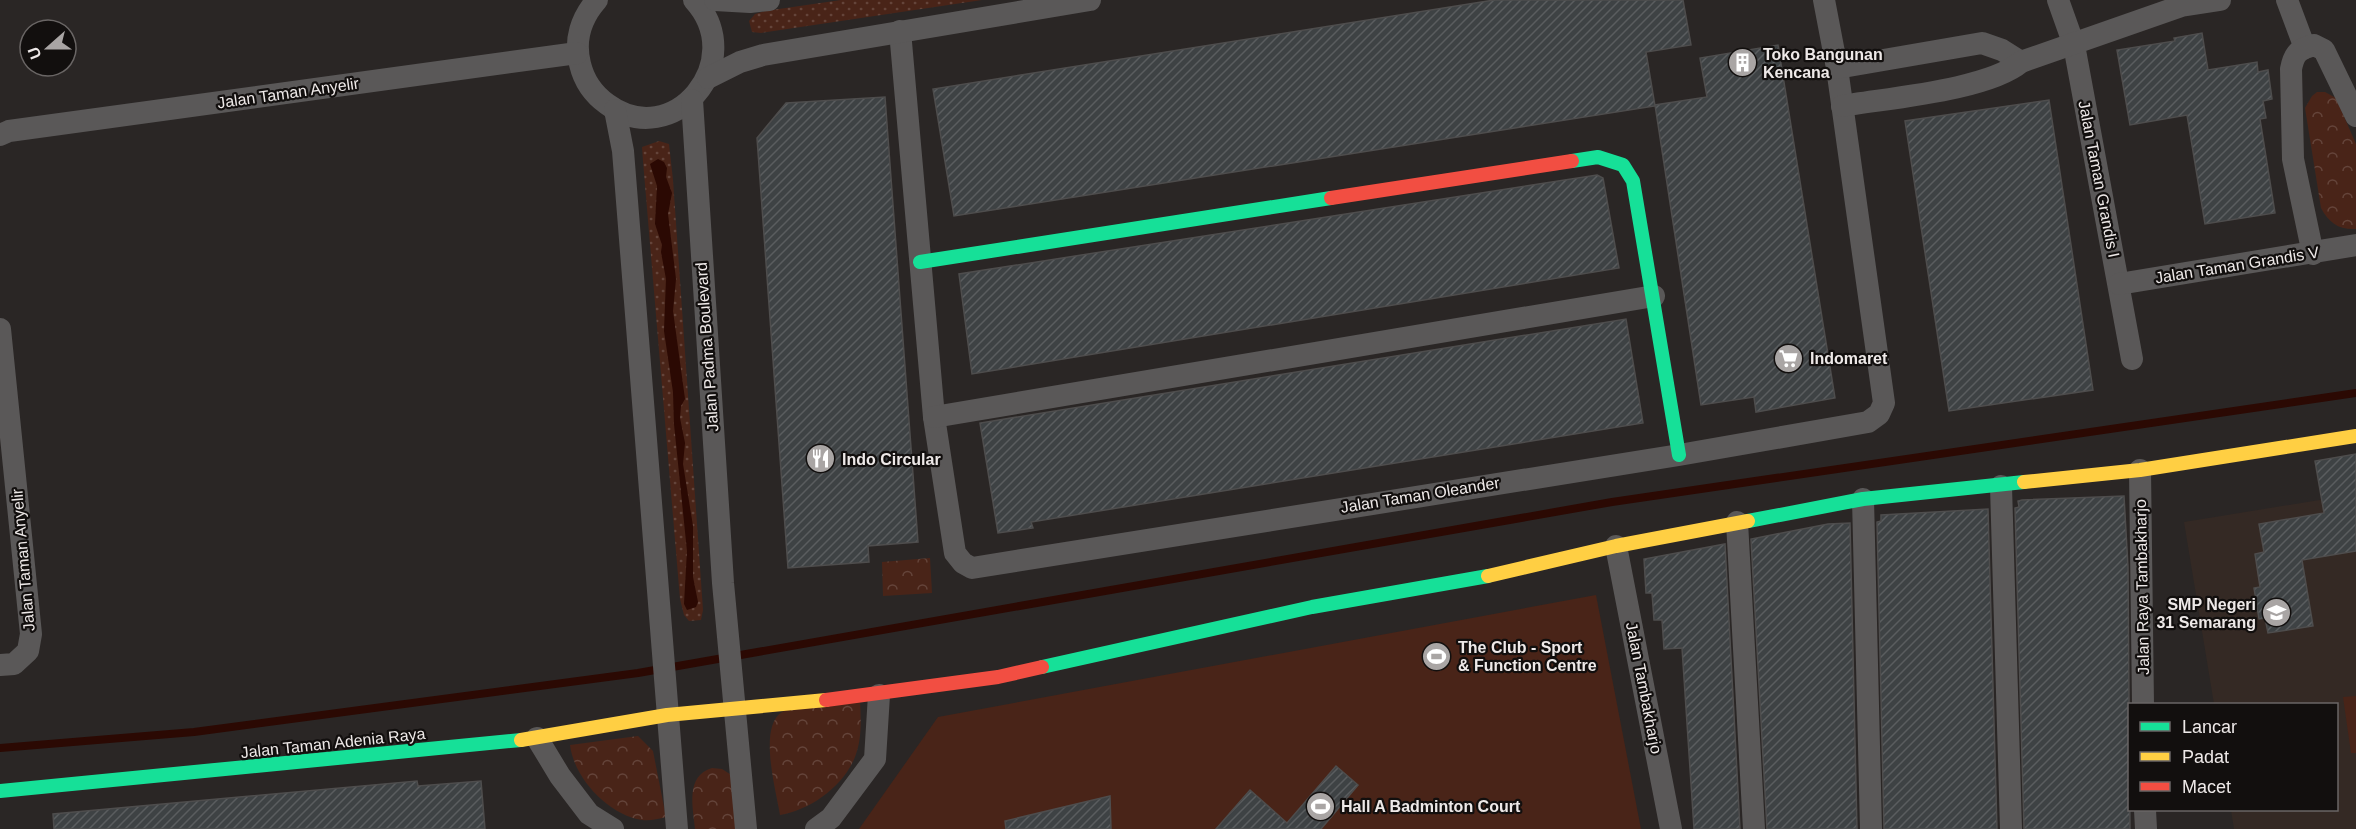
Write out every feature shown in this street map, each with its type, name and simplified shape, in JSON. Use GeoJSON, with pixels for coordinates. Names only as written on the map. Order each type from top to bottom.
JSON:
{"type":"FeatureCollection","features":[{"type":"Feature","properties":{"kind":"street"},"geometry":{"type":"LineString","coordinates":[[597,0],[588,10],[579,30],[577,53],[583,76],[596,96],[615,110],[635,117],[655,117],[675,111],[692,100],[708,78],[714,55],[713,31],[703,10],[694,0]]}},
{"type":"Feature","properties":{"kind":"street"},"geometry":{"type":"LineString","coordinates":[[715,0],[750,2],[769,0]]}},
{"type":"Feature","properties":{"kind":"street"},"geometry":{"type":"LineString","coordinates":[[708,78],[740,62],[763,55],[1090,0]]}},
{"type":"Feature","properties":{"kind":"street"},"geometry":{"type":"LineString","coordinates":[[1824,0],[1842,106],[1984,81],[2008,73],[2021,62],[2181,6],[2220,0]]}},
{"type":"Feature","properties":{"kind":"street","name":"Jalan Taman Grandis I"},"geometry":{"type":"LineString","coordinates":[[2058,0],[2074,45],[2132,359]]}},
{"type":"Feature","properties":{"kind":"street"},"geometry":{"type":"LineString","coordinates":[[2287,0],[2305,48]]}},
{"type":"Feature","properties":{"kind":"street"},"geometry":{"type":"LineString","coordinates":[[900,31],[934,417],[1654,296]]}},
{"type":"Feature","properties":{"kind":"street"},"geometry":{"type":"LineString","coordinates":[[1837,68],[1983,43],[2002,50],[2021,62]]}},
{"type":"Feature","properties":{"kind":"street"},"geometry":{"type":"LineString","coordinates":[[2313,254],[2293,159],[2290,69],[2298,50],[2314,45],[2325,50],[2356,116]]}},
{"type":"Feature","properties":{"kind":"street"},"geometry":{"type":"LineString","coordinates":[[1934,52],[1942,89]]}},
{"type":"Feature","properties":{"kind":"street","name":"Jalan Taman Anyelir"},"geometry":{"type":"LineString","coordinates":[[0,135],[9,131],[577,53]]}},
{"type":"Feature","properties":{"kind":"street","name":"Jalan Padma Boulevard"},"geometry":{"type":"LineString","coordinates":[[692,100],[724,594],[735,707]]}},
{"type":"Feature","properties":{"kind":"street","name":"Jalan Taman Oleander"},"geometry":{"type":"LineString","coordinates":[[934,417],[955,553],[963,563],[972,568],[1679,455],[1868,422],[1879,414],[1884,403],[1842,106]]}},
{"type":"Feature","properties":{"kind":"street"},"geometry":{"type":"LineString","coordinates":[[615,110],[623,151],[677,829]]}},
{"type":"Feature","properties":{"kind":"street"},"geometry":{"type":"LineString","coordinates":[[920,262],[1598,157],[1623,165],[1633,181],[1679,455]]}},
{"type":"Feature","properties":{"kind":"street","name":"Jalan Taman Grandis V"},"geometry":{"type":"LineString","coordinates":[[2119,285],[2356,245]]}},
{"type":"Feature","properties":{"kind":"street","name":"Jalan Taman Anyelir"},"geometry":{"type":"LineString","coordinates":[[0,329],[31,634],[28,651],[14,664],[0,665]]}},
{"type":"Feature","properties":{"kind":"street","name":"Jalan Taman Adenia Raya"},"geometry":{"type":"LineString","coordinates":[[0,791],[373,756],[537,738],[667,714],[879,695],[998,677],[1312,607],[1468,581],[1617,546],[1863,499],[2140,470],[2356,436]]}},
{"type":"Feature","properties":{"kind":"street","name":"Jalan Raya Tambakharjo"},"geometry":{"type":"LineString","coordinates":[[2140,470],[2143,703]]}},
{"type":"Feature","properties":{"kind":"street"},"geometry":{"type":"LineString","coordinates":[[2001,486],[2011,829]]}},
{"type":"Feature","properties":{"kind":"street"},"geometry":{"type":"LineString","coordinates":[[1863,499],[1871,829]]}},
{"type":"Feature","properties":{"kind":"street"},"geometry":{"type":"LineString","coordinates":[[1737,522],[1754,829]]}},
{"type":"Feature","properties":{"kind":"street","name":"Jalan Tambakharjo"},"geometry":{"type":"LineString","coordinates":[[1617,546],[1671,829]]}},
{"type":"Feature","properties":{"kind":"street"},"geometry":{"type":"LineString","coordinates":[[816,829],[831,818],[875,759],[879,695]]}},
{"type":"Feature","properties":{"kind":"street"},"geometry":{"type":"LineString","coordinates":[[735,707],[746,829]]}},
{"type":"Feature","properties":{"kind":"street"},"geometry":{"type":"LineString","coordinates":[[537,738],[560,776],[589,814],[613,829]]}},
{"type":"Feature","properties":{"kind":"street"},"geometry":{"type":"LineString","coordinates":[[2145,811],[2146,829]]}},
{"type":"Feature","properties":{"kind":"shaded area"},"geometry":{"type":"Polygon","coordinates":[[[658,159],[664,162],[667,168],[666,177],[672,193],[668,214],[676,279],[673,311],[685,399],[681,406],[680,418],[685,443],[683,464],[693,526],[693,577],[698,602],[696,607],[687,610],[684,604],[687,551],[674,424],[673,392],[664,331],[666,279],[661,252],[662,245],[655,224],[657,186],[650,164],[658,159]]]}},
{"type":"Feature","properties":{"kind":"shaded area","name":"SMP Negeri 31 Semarang"},"geometry":{"type":"Polygon","coordinates":[[[2356,494],[2356,829],[2234,829],[2231,811],[2338,811],[2338,703],[2214,703],[2184,522],[2356,494]]]}},
{"type":"Feature","properties":{"kind":"green space"},"geometry":{"type":"Polygon","coordinates":[[[841,0],[982,0],[761,33],[752,32],[749,21],[755,14],[841,0]]]}},
{"type":"Feature","properties":{"kind":"green space"},"geometry":{"type":"Polygon","coordinates":[[[2317,92],[2325,92],[2336,98],[2356,144],[2356,229],[2344,228],[2335,224],[2327,218],[2321,208],[2305,108],[2317,92]]]}},
{"type":"Feature","properties":{"kind":"green space"},"geometry":{"type":"Polygon","coordinates":[[[659,141],[669,144],[673,180],[703,610],[701,620],[689,621],[684,615],[680,599],[642,147],[659,141]]]}},
{"type":"Feature","properties":{"kind":"green space"},"geometry":{"type":"Polygon","coordinates":[[[930,558],[932,593],[883,596],[882,562],[930,558]]]}},
{"type":"Feature","properties":{"kind":"green space","name":"The Club - Sport & Function Centre"},"geometry":{"type":"Polygon","coordinates":[[[1596,595],[1641,829],[859,829],[938,717],[1596,595]]]}},
{"type":"Feature","properties":{"kind":"green space"},"geometry":{"type":"Polygon","coordinates":[[[2356,696],[2356,753],[2351,753],[2343,697],[2356,696]]]}},
{"type":"Feature","properties":{"kind":"green space"},"geometry":{"type":"Polygon","coordinates":[[[860,701],[859,743],[850,768],[834,787],[814,802],[780,815],[770,760],[771,731],[775,720],[787,710],[860,701]]]}},
{"type":"Feature","properties":{"kind":"green space"},"geometry":{"type":"Polygon","coordinates":[[[638,736],[653,751],[666,817],[642,820],[629,817],[605,803],[578,770],[570,745],[638,736]]]}},
{"type":"Feature","properties":{"kind":"green space"},"geometry":{"type":"Polygon","coordinates":[[[712,768],[722,769],[733,776],[741,829],[695,829],[692,802],[694,785],[703,772],[712,768]]]}},
{"type":"Feature","properties":{"kind":"building"},"geometry":{"type":"Polygon","coordinates":[[[1494,0],[1683,0],[1691,45],[1646,52],[1655,106],[954,216],[933,89],[1494,0]]]}},
{"type":"Feature","properties":{"kind":"building"},"geometry":{"type":"Polygon","coordinates":[[[2202,33],[2208,70],[2257,62],[2258,72],[2268,70],[2272,99],[2263,101],[2266,118],[2260,119],[2275,213],[2205,224],[2187,115],[2130,125],[2117,50],[2175,41],[2174,38],[2202,33]]]}},
{"type":"Feature","properties":{"kind":"building"},"geometry":{"type":"Polygon","coordinates":[[[1778,45],[1835,398],[1756,412],[1754,397],[1701,405],[1655,105],[1707,97],[1700,58],[1778,45]]]}},
{"type":"Feature","properties":{"kind":"building"},"geometry":{"type":"Polygon","coordinates":[[[885,97],[918,542],[868,546],[869,562],[788,568],[757,138],[786,103],[885,97]]]}},
{"type":"Feature","properties":{"kind":"building"},"geometry":{"type":"Polygon","coordinates":[[[2049,100],[2093,390],[1949,411],[1905,121],[2049,100]]]}},
{"type":"Feature","properties":{"kind":"building"},"geometry":{"type":"Polygon","coordinates":[[[1597,175],[1603,178],[1619,268],[972,374],[959,274],[1597,175]]]}},
{"type":"Feature","properties":{"kind":"building"},"geometry":{"type":"Polygon","coordinates":[[[1626,319],[1643,423],[1031,522],[1033,528],[998,533],[980,423],[1626,319]]]}},
{"type":"Feature","properties":{"kind":"building"},"geometry":{"type":"Polygon","coordinates":[[[2356,454],[2356,551],[2302,560],[2313,626],[2268,633],[2265,618],[2259,619],[2254,588],[2260,587],[2255,554],[2264,552],[2259,524],[2324,513],[2315,461],[2356,454]]]}},
{"type":"Feature","properties":{"kind":"building"},"geometry":{"type":"Polygon","coordinates":[[[2124,496],[2128,567],[2128,811],[2130,811],[2130,829],[2024,829],[2015,508],[2019,507],[2018,501],[2124,496]]]}},
{"type":"Feature","properties":{"kind":"building"},"geometry":{"type":"Polygon","coordinates":[[[1988,509],[1997,829],[1884,829],[1877,522],[1881,521],[1881,515],[1988,509]]]}},
{"type":"Feature","properties":{"kind":"building"},"geometry":{"type":"Polygon","coordinates":[[[1850,523],[1857,829],[1767,829],[1751,539],[1828,524],[1850,523]]]}},
{"type":"Feature","properties":{"kind":"building"},"geometry":{"type":"Polygon","coordinates":[[[1725,544],[1740,829],[1694,829],[1682,648],[1664,649],[1662,620],[1654,620],[1652,593],[1646,593],[1644,559],[1725,544]]]}},
{"type":"Feature","properties":{"kind":"building","name":"Hall A Badminton Court"},"geometry":{"type":"Polygon","coordinates":[[[1336,766],[1358,785],[1321,829],[1216,829],[1250,790],[1287,823],[1336,766]]]}},
{"type":"Feature","properties":{"kind":"building"},"geometry":{"type":"Polygon","coordinates":[[[417,781],[418,786],[481,781],[485,829],[54,829],[53,814],[417,781]]]}},
{"type":"Feature","properties":{"kind":"building"},"geometry":{"type":"Polygon","coordinates":[[[1110,796],[1111,829],[1006,829],[1005,821],[1110,796]]]}},
{"type":"Feature","properties":{"kind":"waterway"},"geometry":{"type":"LineString","coordinates":[[0,748],[194,732],[638,673],[1612,502],[2356,393]]}},
{"type":"Feature","properties":{"kind":"traffic: fast"},"geometry":{"type":"LineString","coordinates":[[1572,161],[1598,157],[1623,165],[1633,181],[1679,455]]}},
{"type":"Feature","properties":{"kind":"traffic: fast"},"geometry":{"type":"LineString","coordinates":[[920,262],[1331,198]]}},
{"type":"Feature","properties":{"kind":"traffic: fast"},"geometry":{"type":"LineString","coordinates":[[1748,521],[1863,499],[2024,482]]}},
{"type":"Feature","properties":{"kind":"traffic: fast"},"geometry":{"type":"LineString","coordinates":[[1042,667],[1312,607],[1488,576]]}},
{"type":"Feature","properties":{"kind":"traffic: fast"},"geometry":{"type":"LineString","coordinates":[[0,791],[521,740]]}},
{"type":"Feature","properties":{"kind":"traffic: slow"},"geometry":{"type":"LineString","coordinates":[[2024,482],[2140,470],[2356,436]]}},
{"type":"Feature","properties":{"kind":"traffic: slow"},"geometry":{"type":"LineString","coordinates":[[1488,576],[1616,546],[1748,521]]}},
{"type":"Feature","properties":{"kind":"traffic: slow"},"geometry":{"type":"LineString","coordinates":[[521,740],[667,715],[826,700]]}},
{"type":"Feature","properties":{"kind":"traffic: jam"},"geometry":{"type":"LineString","coordinates":[[1331,198],[1572,161]]}},
{"type":"Feature","properties":{"kind":"traffic: jam"},"geometry":{"type":"LineString","coordinates":[[826,700],[998,677],[1042,667]]}},
{"type":"Feature","properties":{"kind":"place","name":"Toko Bangunan Kencana"},"geometry":{"type":"Point","coordinates":[1742,63]}},
{"type":"Feature","properties":{"kind":"place","name":"Indomaret"},"geometry":{"type":"Point","coordinates":[1789,358]}},
{"type":"Feature","properties":{"kind":"place","name":"Indo Circular"},"geometry":{"type":"Point","coordinates":[821,459]}},
{"type":"Feature","properties":{"kind":"place","name":"SMP Negeri 31 Semarang"},"geometry":{"type":"Point","coordinates":[2277,613]}},
{"type":"Feature","properties":{"kind":"place","name":"The Club - Sport & Function Centre"},"geometry":{"type":"Point","coordinates":[1437,656]}},
{"type":"Feature","properties":{"kind":"place","name":"Hall A Badminton Court"},"geometry":{"type":"Point","coordinates":[1320,806]}}]}
